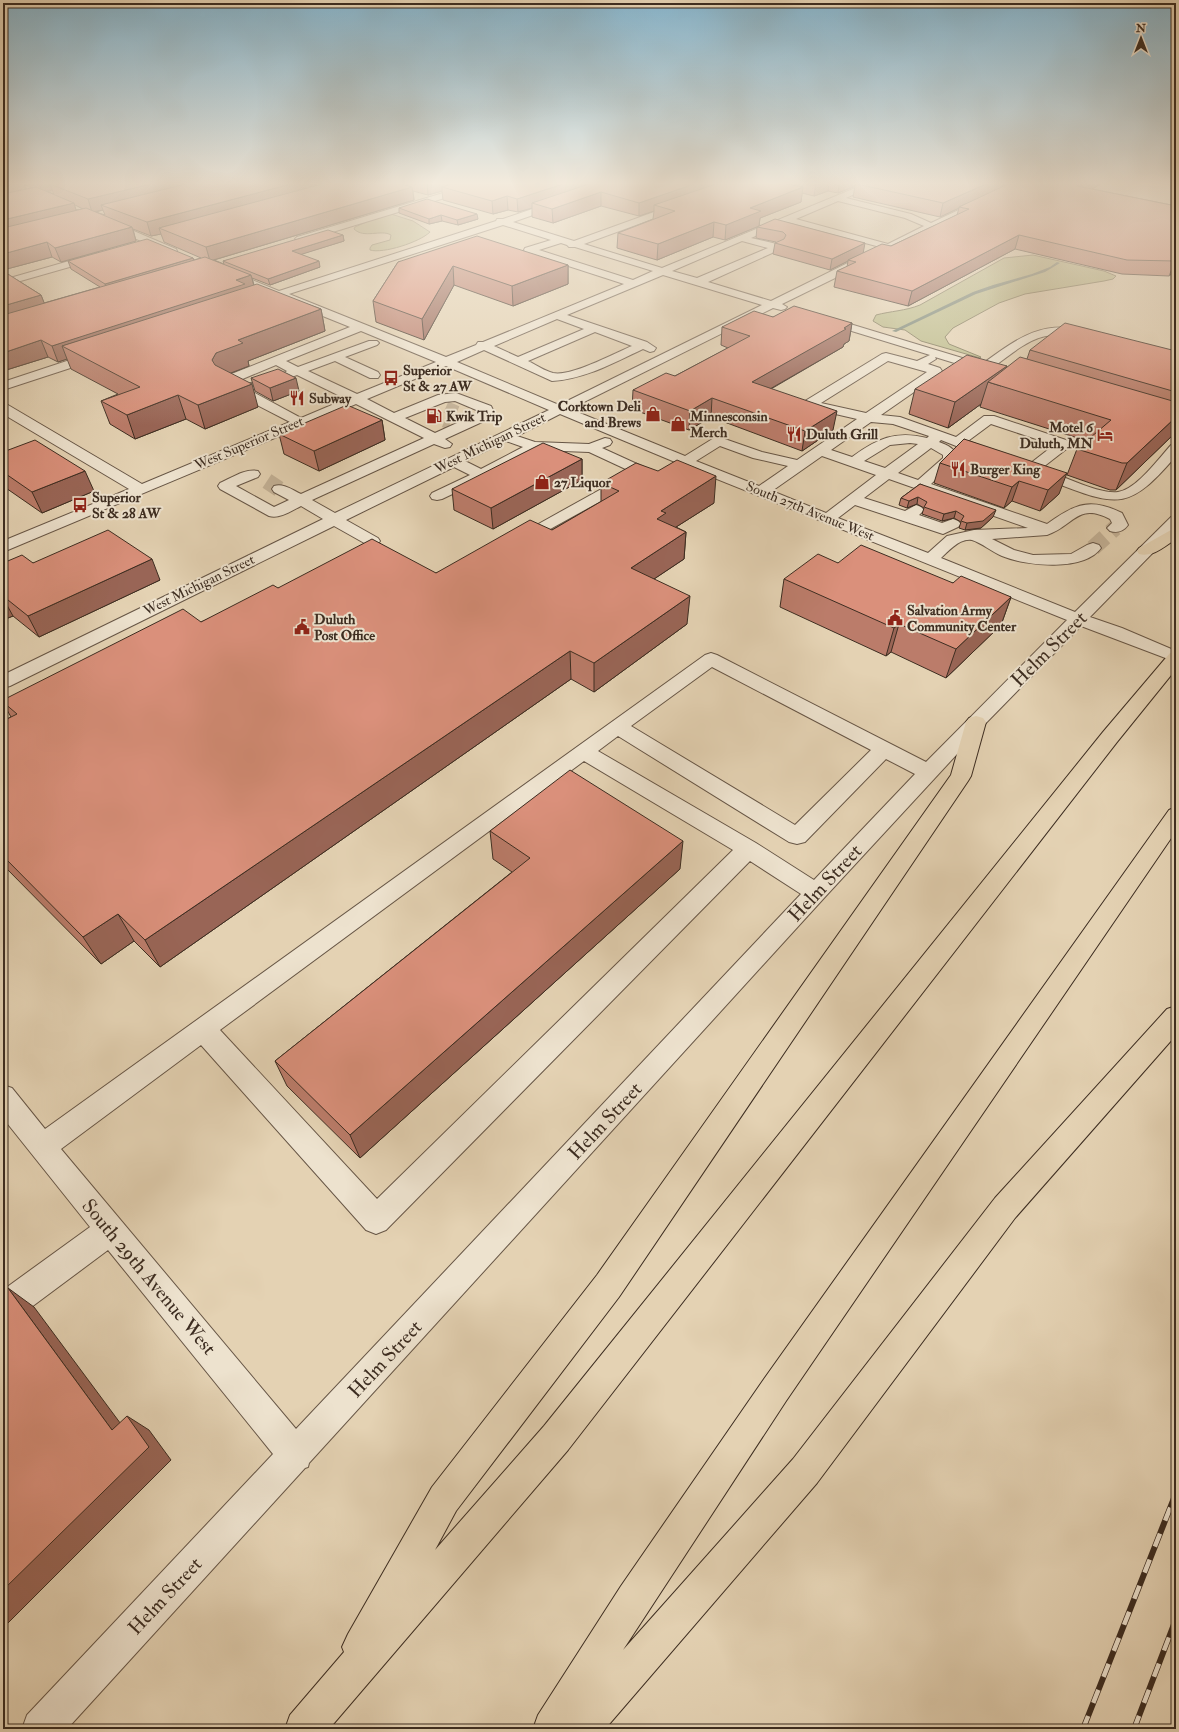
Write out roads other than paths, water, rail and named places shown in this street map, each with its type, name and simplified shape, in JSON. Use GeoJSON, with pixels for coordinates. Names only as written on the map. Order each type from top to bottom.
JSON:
{"type":"FeatureCollection","features":[{"type":"Feature","properties":{"kind":"main road"},"geometry":{"type":"LineString","coordinates":[[1145,551],[1176,533]]}},
{"type":"Feature","properties":{"kind":"main road"},"geometry":{"type":"LineString","coordinates":[[304,1729],[556,1438],[1110,737],[1176,657]]}},
{"type":"Feature","properties":{"kind":"main road"},"geometry":{"type":"LineString","coordinates":[[338,1688],[444,1499],[608,1286],[961,776],[976,722]]}},
{"type":"Feature","properties":{"kind":"main road"},"geometry":{"type":"LineString","coordinates":[[552,1729],[634,1599],[775,1390],[1176,815]]}},
{"type":"Feature","properties":{"kind":"main road"},"geometry":{"type":"LineString","coordinates":[[579,1729],[806,1471],[1005,1208],[1176,1017]]}},
{"type":"Feature","properties":{"kind":"street"},"geometry":{"type":"LineString","coordinates":[[3,283],[67,265]]}},
{"type":"Feature","properties":{"kind":"street"},"geometry":{"type":"LineString","coordinates":[[263,299],[370,265]]}},
{"type":"Feature","properties":{"kind":"street"},"geometry":{"type":"LineString","coordinates":[[576,265],[633,283]]}},
{"type":"Feature","properties":{"kind":"street"},"geometry":{"type":"LineString","coordinates":[[641,265],[794,311]]}},
{"type":"Feature","properties":{"kind":"street","name":"West Superior Street"},"geometry":{"type":"LineString","coordinates":[[3,547],[556,314],[677,265]]}},
{"type":"Feature","properties":{"kind":"street"},"geometry":{"type":"LineString","coordinates":[[698,282],[737,265]]}},
{"type":"Feature","properties":{"kind":"street","name":"West Michigan Street"},"geometry":{"type":"LineString","coordinates":[[3,682],[854,265]]}},
{"type":"Feature","properties":{"kind":"street","name":"South 27th Avenue West"},"geometry":{"type":"LineString","coordinates":[[216,269],[445,362],[619,435],[1176,657]]}},
{"type":"Feature","properties":{"kind":"street"},"geometry":{"type":"LineString","coordinates":[[556,314],[671,355]]}},
{"type":"Feature","properties":{"kind":"street"},"geometry":{"type":"LineString","coordinates":[[809,315],[999,373]]}},
{"type":"Feature","properties":{"kind":"street"},"geometry":{"type":"LineString","coordinates":[[299,422],[226,384],[228,380],[361,328]]}},
{"type":"Feature","properties":{"kind":"street"},"geometry":{"type":"LineString","coordinates":[[518,361],[595,328]]}},
{"type":"Feature","properties":{"kind":"street"},"geometry":{"type":"LineString","coordinates":[[984,368],[1014,347],[1037,334],[1064,330],[1092,335]]}},
{"type":"Feature","properties":{"kind":"street"},"geometry":{"type":"LineString","coordinates":[[275,378],[373,343]]}},
{"type":"Feature","properties":{"kind":"street"},"geometry":{"type":"LineString","coordinates":[[482,345],[552,377],[568,376],[643,345]]}},
{"type":"Feature","properties":{"kind":"street"},"geometry":{"type":"LineString","coordinates":[[3,386],[107,351]]}},
{"type":"Feature","properties":{"kind":"street"},"geometry":{"type":"LineString","coordinates":[[918,365],[938,354]]}},
{"type":"Feature","properties":{"kind":"street"},"geometry":{"type":"LineString","coordinates":[[335,357],[374,375]]}},
{"type":"Feature","properties":{"kind":"street"},"geometry":{"type":"LineString","coordinates":[[921,485],[950,459],[950,454],[934,439],[895,420],[868,418],[810,404],[886,357],[936,371],[950,373]]}},
{"type":"Feature","properties":{"kind":"street"},"geometry":{"type":"LineString","coordinates":[[276,361],[435,439],[481,475]]}},
{"type":"Feature","properties":{"kind":"street"},"geometry":{"type":"LineString","coordinates":[[762,492],[936,371]]}},
{"type":"Feature","properties":{"kind":"street"},"geometry":{"type":"LineString","coordinates":[[240,391],[261,384]]}},
{"type":"Feature","properties":{"kind":"street"},"geometry":{"type":"LineString","coordinates":[[252,474],[225,486],[274,513],[435,439],[454,426],[471,418],[488,414],[486,409],[456,397],[443,398],[440,404],[422,412],[394,418]]}},
{"type":"Feature","properties":{"kind":"street"},"geometry":{"type":"LineString","coordinates":[[3,408],[140,489]]}},
{"type":"Feature","properties":{"kind":"street"},"geometry":{"type":"LineString","coordinates":[[958,442],[989,420],[1064,444],[1032,469]]}},
{"type":"Feature","properties":{"kind":"street"},"geometry":{"type":"LineString","coordinates":[[591,448],[619,435]]}},
{"type":"Feature","properties":{"kind":"street"},"geometry":{"type":"LineString","coordinates":[[505,436],[534,446],[591,448],[654,473]]}},
{"type":"Feature","properties":{"kind":"street"},"geometry":{"type":"LineString","coordinates":[[37,446],[57,439]]}},
{"type":"Feature","properties":{"kind":"street"},"geometry":{"type":"LineString","coordinates":[[854,462],[885,442],[907,439],[934,439],[958,442],[1002,458]]}},
{"type":"Feature","properties":{"kind":"street"},"geometry":{"type":"LineString","coordinates":[[828,518],[934,439]]}},
{"type":"Feature","properties":{"kind":"street"},"geometry":{"type":"LineString","coordinates":[[538,530],[654,473],[686,461],[718,441],[758,455],[800,465]]}},
{"type":"Feature","properties":{"kind":"street"},"geometry":{"type":"LineString","coordinates":[[1017,464],[1091,491],[1120,497],[1134,490],[1173,444]]}},
{"type":"Feature","properties":{"kind":"street"},"geometry":{"type":"LineString","coordinates":[[436,496],[481,475],[534,446]]}},
{"type":"Feature","properties":{"kind":"street"},"geometry":{"type":"LineString","coordinates":[[821,451],[921,485],[934,496],[970,508],[1049,530]]}},
{"type":"Feature","properties":{"kind":"street"},"geometry":{"type":"LineString","coordinates":[[220,456],[372,541]]}},
{"type":"Feature","properties":{"kind":"street"},"geometry":{"type":"LineString","coordinates":[[1086,507],[1091,491]]}},
{"type":"Feature","properties":{"kind":"street"},"geometry":{"type":"LineString","coordinates":[[853,499],[912,513],[949,531],[974,535],[1027,533],[1049,530],[1078,509],[1086,507],[1107,510],[1117,516],[1120,525],[1115,528]]}},
{"type":"Feature","properties":{"kind":"street","name":"Helm Street"},"geometry":{"type":"LineString","coordinates":[[41,1729],[928,772],[1176,520]]}},
{"type":"Feature","properties":{"kind":"street"},"geometry":{"type":"LineString","coordinates":[[931,560],[949,531]]}},
{"type":"Feature","properties":{"kind":"street"},"geometry":{"type":"LineString","coordinates":[[974,535],[1008,553],[1032,560],[1074,559],[1093,548]]}},
{"type":"Feature","properties":{"kind":"street"},"geometry":{"type":"LineString","coordinates":[[42,1148],[711,659],[928,772]]}},
{"type":"Feature","properties":{"kind":"street"},"geometry":{"type":"LineString","coordinates":[[618,727],[797,836],[884,749]]}},
{"type":"Feature","properties":{"kind":"street"},"geometry":{"type":"LineString","coordinates":[[584,752],[748,849],[816,892]]}},
{"type":"Feature","properties":{"kind":"street"},"geometry":{"type":"LineString","coordinates":[[203,1029],[376,1220],[748,849]]}},
{"type":"Feature","properties":{"kind":"street","name":"South 29th Avenue West"},"geometry":{"type":"LineString","coordinates":[[3,1097],[42,1148],[296,1455]]}},
{"type":"Feature","properties":{"kind":"street"},"geometry":{"type":"LineString","coordinates":[[3,1309],[110,1230]]}},
{"type":"Feature","properties":{"kind":"waterway"},"geometry":{"type":"LineString","coordinates":[[894,331],[951,303],[986,288],[1034,275],[1055,265]]}},
{"type":"Feature","properties":{"kind":"tunnel"},"geometry":{"type":"LineString","coordinates":[[446,407],[467,416]]}},
{"type":"Feature","properties":{"kind":"tunnel"},"geometry":{"type":"LineString","coordinates":[[428,414],[450,424]]}},
{"type":"Feature","properties":{"kind":"tunnel"},"geometry":{"type":"LineString","coordinates":[[267,481],[279,489]]}},
{"type":"Feature","properties":{"kind":"tunnel"},"geometry":{"type":"LineString","coordinates":[[1093,548],[1115,528]]}},
{"type":"Feature","properties":{"kind":"railway"},"geometry":{"type":"LineString","coordinates":[[1083,1729],[1176,1493]]}},
{"type":"Feature","properties":{"kind":"railway"},"geometry":{"type":"LineString","coordinates":[[1134,1729],[1176,1619]]}},
{"type":"Feature","properties":{"kind":"place","name":"Superior St & 27 AW"},"geometry":{"type":"Point","coordinates":[391,378]}},
{"type":"Feature","properties":{"kind":"place","name":"Subway"},"geometry":{"type":"Point","coordinates":[297,398]}},
{"type":"Feature","properties":{"kind":"place","name":"Corktown Deli and Brews"},"geometry":{"type":"Point","coordinates":[653,414]}},
{"type":"Feature","properties":{"kind":"place","name":"Kwik Trip"},"geometry":{"type":"Point","coordinates":[434,416]}},
{"type":"Feature","properties":{"kind":"place","name":"Minnesconsin Merch"},"geometry":{"type":"Point","coordinates":[678,424]}},
{"type":"Feature","properties":{"kind":"place","name":"Duluth Grill"},"geometry":{"type":"Point","coordinates":[794,434]}},
{"type":"Feature","properties":{"kind":"place","name":"Motel 6 Duluth, MN"},"geometry":{"type":"Point","coordinates":[1105,435]}},
{"type":"Feature","properties":{"kind":"place","name":"Burger King"},"geometry":{"type":"Point","coordinates":[958,469]}},
{"type":"Feature","properties":{"kind":"place","name":"27 Liquor"},"geometry":{"type":"Point","coordinates":[542,482]}},
{"type":"Feature","properties":{"kind":"place","name":"Superior St & 28 AW"},"geometry":{"type":"Point","coordinates":[80,505]}},
{"type":"Feature","properties":{"kind":"place","name":"Salvation Army Community Center"},"geometry":{"type":"Point","coordinates":[895,618]}},
{"type":"Feature","properties":{"kind":"place","name":"Duluth Post Office"},"geometry":{"type":"Point","coordinates":[302,627]}}]}
